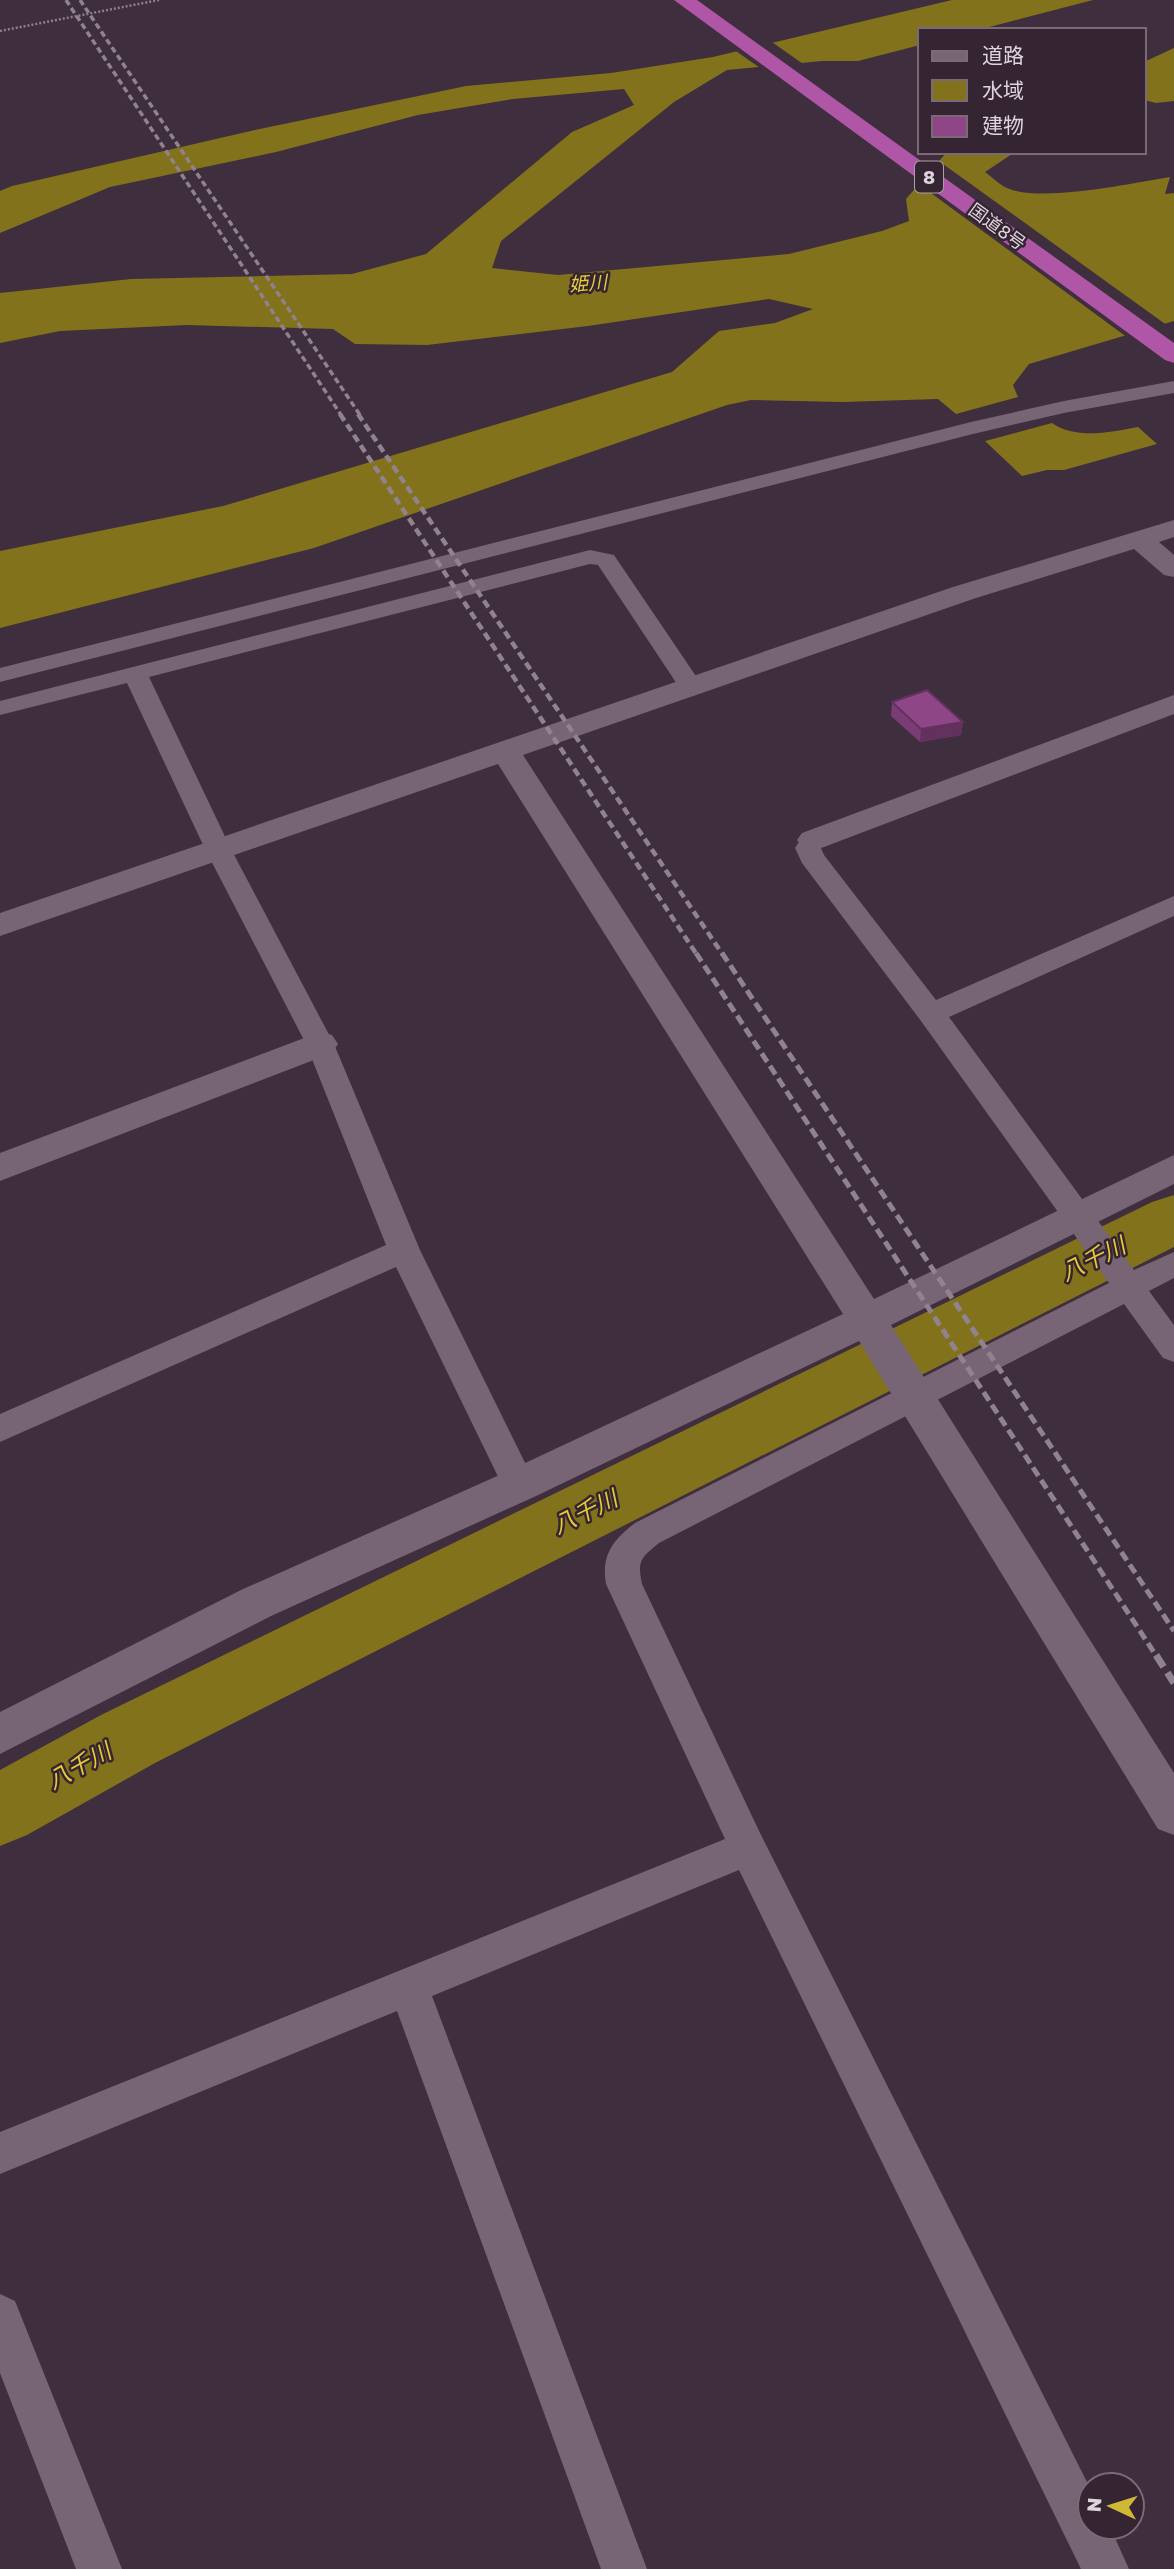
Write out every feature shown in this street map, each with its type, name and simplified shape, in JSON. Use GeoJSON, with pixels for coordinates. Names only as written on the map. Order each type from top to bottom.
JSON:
{"type":"FeatureCollection","features":[{"type":"Feature","properties":{"kind":"highway","name":"国道8号"},"geometry":{"type":"LineString","coordinates":[[684,0],[1174,355]]}},
{"type":"Feature","properties":{"kind":"street"},"geometry":{"type":"LineString","coordinates":[[0,674],[958,431],[1065,407],[1174,387]]}},
{"type":"Feature","properties":{"kind":"street"},"geometry":{"type":"LineString","coordinates":[[0,925],[963,593],[1174,528]]}},
{"type":"Feature","properties":{"kind":"street"},"geometry":{"type":"LineString","coordinates":[[1139,539],[1174,569]]}},
{"type":"Feature","properties":{"kind":"street"},"geometry":{"type":"LineString","coordinates":[[0,708],[590,557],[606,560],[692,688]]}},
{"type":"Feature","properties":{"kind":"street"},"geometry":{"type":"LineString","coordinates":[[135,673],[218,849],[320,1044],[404,1250],[519,1485]]}},
{"type":"Feature","properties":{"kind":"street"},"geometry":{"type":"LineString","coordinates":[[1174,704],[813,840],[808,848],[811,857],[930,1014],[1174,1349]]}},
{"type":"Feature","properties":{"kind":"street"},"geometry":{"type":"LineString","coordinates":[[505,751],[916,1398],[932,1428],[1174,1814]]}},
{"type":"Feature","properties":{"kind":"street"},"geometry":{"type":"LineString","coordinates":[[930,1014],[1174,905]]}},
{"type":"Feature","properties":{"kind":"street"},"geometry":{"type":"LineString","coordinates":[[0,1168],[320,1044]]}},
{"type":"Feature","properties":{"kind":"street"},"geometry":{"type":"LineString","coordinates":[[0,1734],[256,1603],[519,1485],[866,1320],[1174,1168]]}},
{"type":"Feature","properties":{"kind":"street"},"geometry":{"type":"LineString","coordinates":[[0,1429],[404,1250]]}},
{"type":"Feature","properties":{"kind":"street"},"geometry":{"type":"LineString","coordinates":[[1106,2569],[748,1847],[624,1584],[620,1566],[627,1549],[647,1534],[1174,1264]]}},
{"type":"Feature","properties":{"kind":"street"},"geometry":{"type":"LineString","coordinates":[[0,2153],[748,1847]]}},
{"type":"Feature","properties":{"kind":"street"},"geometry":{"type":"LineString","coordinates":[[408,1986],[624,2569]]}},
{"type":"Feature","properties":{"kind":"street"},"geometry":{"type":"LineString","coordinates":[[0,2316],[99,2569]]}},
{"type":"Feature","properties":{"kind":"path"},"geometry":{"type":"LineString","coordinates":[[0,31],[159,0]]}},
{"type":"Feature","properties":{"kind":"water","name":"姫川"},"geometry":{"type":"Polygon","coordinates":[[[952,0],[1093,0],[986,28],[918,28],[918,46],[858,61],[822,61],[727,70],[674,102],[501,241],[492,268],[558,275],[789,254],[882,231],[909,221],[906,199],[945,154],[1012,154],[985,172],[1004,187],[1022,192],[1063,193],[1170,177],[1165,194],[1174,193],[1174,321],[1029,364],[1013,385],[1018,397],[956,414],[938,399],[843,402],[751,400],[727,405],[314,548],[0,628],[0,551],[223,506],[672,372],[719,331],[775,323],[813,309],[769,299],[588,326],[427,345],[355,344],[333,329],[187,325],[60,331],[0,343],[0,293],[131,279],[352,274],[426,254],[572,132],[634,105],[624,89],[513,99],[418,115],[276,152],[110,187],[0,233],[0,191],[255,130],[466,86],[611,73],[713,57],[952,0]]]}},
{"type":"Feature","properties":{"kind":"water"},"geometry":{"type":"Polygon","coordinates":[[[1174,48],[1174,101],[1156,103],[1146,100],[1146,61],[1174,48]]]}},
{"type":"Feature","properties":{"kind":"water"},"geometry":{"type":"Polygon","coordinates":[[[1052,423],[1072,432],[1083,433],[1138,427],[1157,444],[1064,470],[1047,470],[1022,476],[985,441],[1052,423]]]}},
{"type":"Feature","properties":{"kind":"pier"},"geometry":{"type":"Polygon","coordinates":[[[769,40],[806,66],[763,70],[733,49],[769,40]]]}},
{"type":"Feature","properties":{"kind":"pier"},"geometry":{"type":"Polygon","coordinates":[[[936,159],[1168,326],[1128,338],[916,182],[936,159]]]}},
{"type":"Feature","properties":{"kind":"building"},"geometry":{"type":"Polygon","coordinates":[[[927,690],[963,722],[921,729],[892,702],[927,690]]]}},
{"type":"Feature","properties":{"kind":"waterway","name":"八千川"},"geometry":{"type":"LineString","coordinates":[[0,1810],[128,1739],[1174,1219]]}},
{"type":"Feature","properties":{"kind":"railway"},"geometry":{"type":"LineString","coordinates":[[66,0],[341,415]]}},
{"type":"Feature","properties":{"kind":"railway"},"geometry":{"type":"LineString","coordinates":[[80,0],[360,415]]}},
{"type":"Feature","properties":{"kind":"railway"},"geometry":{"type":"LineString","coordinates":[[340,414],[697,955]]}},
{"type":"Feature","properties":{"kind":"railway"},"geometry":{"type":"LineString","coordinates":[[358,414],[723,955]]}},
{"type":"Feature","properties":{"kind":"railway"},"geometry":{"type":"LineString","coordinates":[[696,953],[1157,1657]]}},
{"type":"Feature","properties":{"kind":"railway"},"geometry":{"type":"LineString","coordinates":[[722,953],[1174,1631]]}},
{"type":"Feature","properties":{"kind":"railway"},"geometry":{"type":"LineString","coordinates":[[1156,1655],[1174,1683]]}}]}
